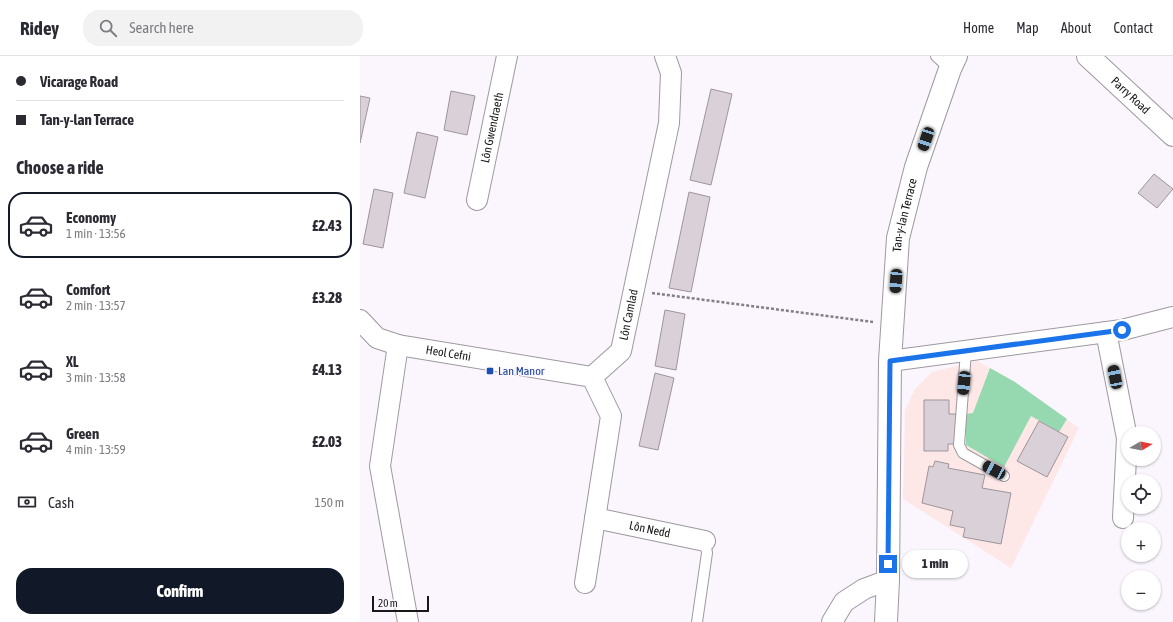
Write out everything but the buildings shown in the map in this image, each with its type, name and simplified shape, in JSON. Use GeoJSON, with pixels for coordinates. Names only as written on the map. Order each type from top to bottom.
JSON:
{"type":"FeatureCollection","features":[{"type":"Feature","properties":{"kind":"street","name":"Lôn Gwendraeth"},"geometry":{"type":"LineString","coordinates":[[477,200],[507,56]]}},
{"type":"Feature","properties":{"kind":"street","name":"Lôn Camlad"},"geometry":{"type":"LineString","coordinates":[[592,377],[621,351],[669,123],[671,73],[665,56]]}},
{"type":"Feature","properties":{"kind":"street","name":"Parry Road"},"geometry":{"type":"LineString","coordinates":[[1088,56],[1173,135]]}},
{"type":"Feature","properties":{"kind":"street","name":"Tan-y-lan Terrace"},"geometry":{"type":"LineString","coordinates":[[886,622],[888,580],[890,361],[898,238],[916,167],[947,60]]}},
{"type":"Feature","properties":{"kind":"street"},"geometry":{"type":"LineString","coordinates":[[890,361],[1122,330],[1173,317]]}},
{"type":"Feature","properties":{"kind":"street","name":"Heol Cefni"},"geometry":{"type":"LineString","coordinates":[[360,320],[377,338],[398,345],[592,377]]}},
{"type":"Feature","properties":{"kind":"street"},"geometry":{"type":"LineString","coordinates":[[1106,332],[1127,438],[1123,518]]}},
{"type":"Feature","properties":{"kind":"street"},"geometry":{"type":"LineString","coordinates":[[398,345],[380,466],[408,622]]}},
{"type":"Feature","properties":{"kind":"street"},"geometry":{"type":"LineString","coordinates":[[584,583],[611,416],[592,377]]}},
{"type":"Feature","properties":{"kind":"street","name":"Lôn Nedd"},"geometry":{"type":"LineString","coordinates":[[595,518],[705,541]]}},
{"type":"Feature","properties":{"kind":"street"},"geometry":{"type":"LineString","coordinates":[[832,622],[844,602],[864,589],[888,580]]}},
{"type":"Feature","properties":{"kind":"lane"},"geometry":{"type":"LineString","coordinates":[[966,351],[959,445],[963,453],[1004,476]]}},
{"type":"Feature","properties":{"kind":"lane"},"geometry":{"type":"LineString","coordinates":[[697,622],[707,553],[705,541]]}},
{"type":"Feature","properties":{"kind":"path"},"geometry":{"type":"LineString","coordinates":[[633,290],[892,324]]}},
{"type":"Feature","properties":{"kind":"shaded area"},"geometry":{"type":"Polygon","coordinates":[[[977,361],[1015,382],[1079,428],[1011,568],[903,499],[905,410],[915,389],[932,372],[977,361]]]}},
{"type":"Feature","properties":{"kind":"green space"},"geometry":{"type":"Polygon","coordinates":[[[990,368],[1015,382],[1067,419],[1059,432],[1031,416],[1004,467],[966,445],[966,414],[973,413],[990,368]]]}},
{"type":"Feature","properties":{"kind":"place","name":"Lan Manor"},"geometry":{"type":"Point","coordinates":[490,371]}},
{"type":"Feature","properties":{"kind":"route"},"geometry":{"type":"LineString","coordinates":[[888,564],[890,361],[1122,330]]}}]}
